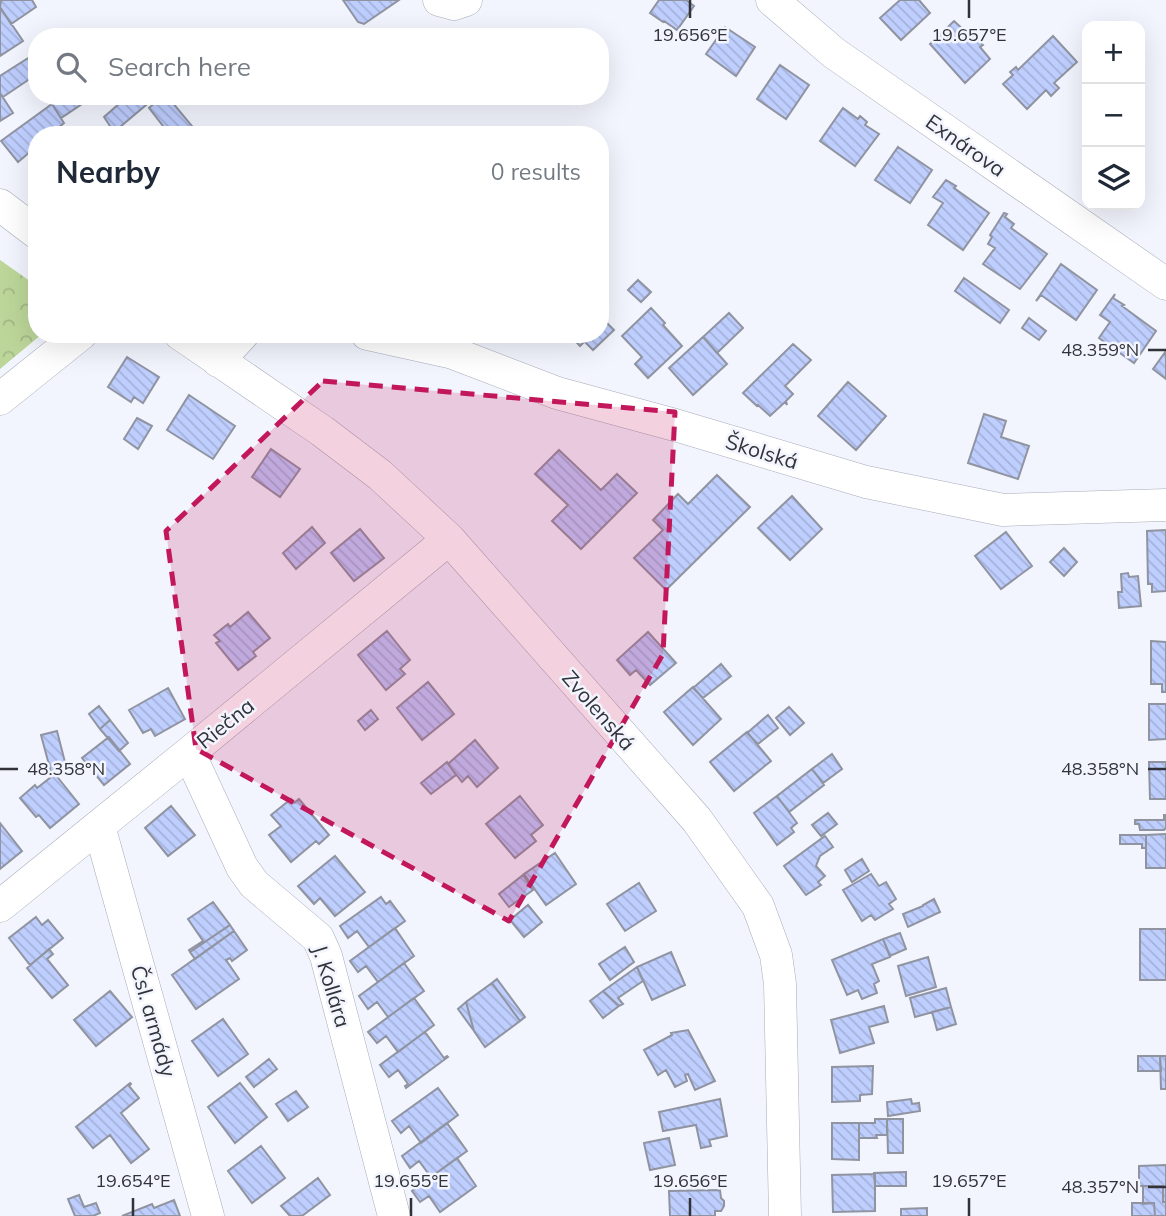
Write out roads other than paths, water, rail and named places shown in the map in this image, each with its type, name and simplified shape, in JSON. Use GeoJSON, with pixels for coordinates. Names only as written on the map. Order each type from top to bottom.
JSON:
{"type":"FeatureCollection","features":[{"type":"Feature","properties":{"kind":"street"},"geometry":{"type":"LineString","coordinates":[[439,0],[454,4],[466,0]]}},
{"type":"Feature","properties":{"kind":"street","name":"Exnárova"},"geometry":{"type":"LineString","coordinates":[[772,0],[834,53],[1166,284]]}},
{"type":"Feature","properties":{"kind":"street"},"geometry":{"type":"LineString","coordinates":[[0,205],[28,226]]}},
{"type":"Feature","properties":{"kind":"street"},"geometry":{"type":"LineString","coordinates":[[0,399],[70,343]]}},
{"type":"Feature","properties":{"kind":"street","name":"Zvolenská"},"geometry":{"type":"LineString","coordinates":[[193,343],[322,431],[380,475],[449,539],[697,820],[758,906],[776,955],[780,984],[785,1216]]}},
{"type":"Feature","properties":{"kind":"street"},"geometry":{"type":"LineString","coordinates":[[218,361],[235,343]]}},
{"type":"Feature","properties":{"kind":"street","name":"Školská"},"geometry":{"type":"LineString","coordinates":[[408,343],[453,353],[557,393],[866,482],[1003,510],[1166,505]]}},
{"type":"Feature","properties":{"kind":"street","name":"Riečna"},"geometry":{"type":"LineString","coordinates":[[0,906],[449,539]]}},
{"type":"Feature","properties":{"kind":"street","name":"J. Kollára"},"geometry":{"type":"LineString","coordinates":[[189,753],[242,867],[254,884],[318,937],[326,956],[394,1216]]}},
{"type":"Feature","properties":{"kind":"street","name":"Čsl. armády"},"geometry":{"type":"LineString","coordinates":[[99,826],[208,1216]]}}]}
